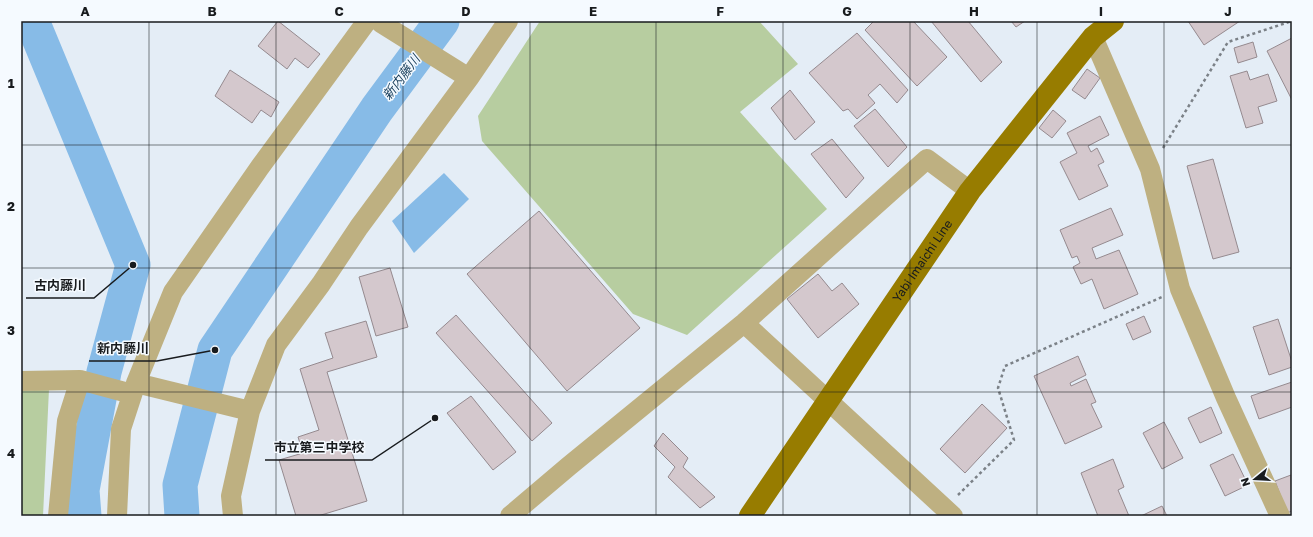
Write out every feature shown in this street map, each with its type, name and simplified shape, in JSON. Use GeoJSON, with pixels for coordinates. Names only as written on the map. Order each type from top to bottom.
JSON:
{"type":"FeatureCollection","features":[{"type":"Feature","properties":{"kind":"main road","name":"Yabi Imaichi Line"},"geometry":{"type":"LineString","coordinates":[[750,516],[970,191],[1101,28]]}},
{"type":"Feature","properties":{"kind":"street"},"geometry":{"type":"LineString","coordinates":[[234,516],[230,496],[250,412],[276,345],[322,284],[359,227],[465,76],[508,21]]}},
{"type":"Feature","properties":{"kind":"street"},"geometry":{"type":"LineString","coordinates":[[117,516],[121,430],[134,389],[173,292],[260,167],[376,22],[465,76]]}},
{"type":"Feature","properties":{"kind":"street"},"geometry":{"type":"LineString","coordinates":[[1101,28],[1150,169],[1180,289],[1226,398],[1280,516]]}},
{"type":"Feature","properties":{"kind":"street"},"geometry":{"type":"LineString","coordinates":[[510,516],[744,323],[927,159],[970,191]]}},
{"type":"Feature","properties":{"kind":"street"},"geometry":{"type":"LineString","coordinates":[[744,323],[829,400],[945,513]]}},
{"type":"Feature","properties":{"kind":"street"},"geometry":{"type":"LineString","coordinates":[[21,381],[80,380],[250,412]]}},
{"type":"Feature","properties":{"kind":"street"},"geometry":{"type":"LineString","coordinates":[[58,516],[67,421],[80,380]]}},
{"type":"Feature","properties":{"kind":"path"},"geometry":{"type":"LineString","coordinates":[[1150,169],[1228,42],[1292,21]]}},
{"type":"Feature","properties":{"kind":"path"},"geometry":{"type":"LineString","coordinates":[[945,513],[1014,440],[998,388],[1005,366],[1180,289]]}},
{"type":"Feature","properties":{"kind":"green space"},"geometry":{"type":"Polygon","coordinates":[[[540,21],[759,21],[798,64],[740,112],[827,209],[687,335],[633,314],[482,141],[478,116],[540,21]]]}},
{"type":"Feature","properties":{"kind":"green space"},"geometry":{"type":"Polygon","coordinates":[[[49,389],[43,516],[21,516],[21,391],[49,389]]]}},
{"type":"Feature","properties":{"kind":"water"},"geometry":{"type":"Polygon","coordinates":[[[444,173],[469,199],[414,253],[392,221],[444,173]]]}},
{"type":"Feature","properties":{"kind":"building"},"geometry":{"type":"Polygon","coordinates":[[[278,21],[320,54],[308,68],[295,58],[287,69],[258,46],[278,21]]]}},
{"type":"Feature","properties":{"kind":"building"},"geometry":{"type":"Polygon","coordinates":[[[874,21],[913,21],[947,57],[917,86],[865,30],[874,21]]]}},
{"type":"Feature","properties":{"kind":"building"},"geometry":{"type":"Polygon","coordinates":[[[931,21],[968,21],[1002,62],[981,82],[931,21]]]}},
{"type":"Feature","properties":{"kind":"building"},"geometry":{"type":"Polygon","coordinates":[[[1011,21],[1025,21],[1016,27],[1011,21]]]}},
{"type":"Feature","properties":{"kind":"building"},"geometry":{"type":"Polygon","coordinates":[[[1188,21],[1240,21],[1204,45],[1188,21]]]}},
{"type":"Feature","properties":{"kind":"building"},"geometry":{"type":"Polygon","coordinates":[[[857,33],[908,90],[897,103],[880,84],[868,95],[875,103],[857,119],[848,109],[843,111],[809,73],[857,33]]]}},
{"type":"Feature","properties":{"kind":"building"},"geometry":{"type":"Polygon","coordinates":[[[1292,38],[1292,100],[1267,51],[1292,38]]]}},
{"type":"Feature","properties":{"kind":"building"},"geometry":{"type":"Polygon","coordinates":[[[1253,42],[1257,57],[1238,63],[1234,48],[1253,42]]]}},
{"type":"Feature","properties":{"kind":"building"},"geometry":{"type":"Polygon","coordinates":[[[1087,69],[1100,78],[1085,99],[1072,90],[1087,69]]]}},
{"type":"Feature","properties":{"kind":"building"},"geometry":{"type":"Polygon","coordinates":[[[230,70],[279,102],[271,117],[261,110],[252,123],[215,96],[230,70]]]}},
{"type":"Feature","properties":{"kind":"building"},"geometry":{"type":"Polygon","coordinates":[[[1247,71],[1250,80],[1268,74],[1277,101],[1258,107],[1263,123],[1246,128],[1230,76],[1247,71]]]}},
{"type":"Feature","properties":{"kind":"building"},"geometry":{"type":"Polygon","coordinates":[[[790,90],[815,122],[795,140],[771,108],[790,90]]]}},
{"type":"Feature","properties":{"kind":"building"},"geometry":{"type":"Polygon","coordinates":[[[875,109],[907,147],[888,167],[854,126],[875,109]]]}},
{"type":"Feature","properties":{"kind":"building"},"geometry":{"type":"Polygon","coordinates":[[[1053,110],[1066,121],[1052,138],[1039,128],[1053,110]]]}},
{"type":"Feature","properties":{"kind":"building"},"geometry":{"type":"Polygon","coordinates":[[[1100,116],[1109,135],[1088,146],[1091,152],[1097,148],[1104,162],[1098,165],[1108,186],[1079,200],[1060,162],[1077,153],[1067,133],[1100,116]]]}},
{"type":"Feature","properties":{"kind":"building"},"geometry":{"type":"Polygon","coordinates":[[[832,139],[864,178],[846,198],[811,154],[832,139]]]}},
{"type":"Feature","properties":{"kind":"building"},"geometry":{"type":"Polygon","coordinates":[[[1213,159],[1239,252],[1213,259],[1187,166],[1213,159]]]}},
{"type":"Feature","properties":{"kind":"building"},"geometry":{"type":"Polygon","coordinates":[[[1111,208],[1123,235],[1092,248],[1096,259],[1119,250],[1138,294],[1104,309],[1092,279],[1081,284],[1073,267],[1080,263],[1077,256],[1072,258],[1060,230],[1111,208]]]}},
{"type":"Feature","properties":{"kind":"building"},"geometry":{"type":"Polygon","coordinates":[[[539,211],[640,328],[567,391],[467,274],[539,211]]]}},
{"type":"Feature","properties":{"kind":"building"},"geometry":{"type":"Polygon","coordinates":[[[390,268],[408,327],[376,336],[359,277],[390,268]]]}},
{"type":"Feature","properties":{"kind":"building"},"geometry":{"type":"Polygon","coordinates":[[[818,274],[832,291],[842,283],[859,304],[818,338],[787,299],[818,274]]]}},
{"type":"Feature","properties":{"kind":"building"},"geometry":{"type":"Polygon","coordinates":[[[456,315],[552,423],[532,441],[436,333],[456,315]]]}},
{"type":"Feature","properties":{"kind":"building"},"geometry":{"type":"Polygon","coordinates":[[[1144,316],[1151,332],[1133,340],[1126,324],[1144,316]]]}},
{"type":"Feature","properties":{"kind":"building"},"geometry":{"type":"Polygon","coordinates":[[[1278,319],[1292,362],[1292,367],[1269,375],[1253,327],[1278,319]]]}},
{"type":"Feature","properties":{"kind":"building"},"geometry":{"type":"Polygon","coordinates":[[[366,321],[377,357],[327,372],[367,501],[318,516],[296,516],[279,460],[303,453],[298,437],[319,430],[300,369],[333,358],[325,333],[366,321]]]}},
{"type":"Feature","properties":{"kind":"building"},"geometry":{"type":"Polygon","coordinates":[[[1078,356],[1086,375],[1070,383],[1071,386],[1086,379],[1096,402],[1091,404],[1102,427],[1065,444],[1034,376],[1078,356]]]}},
{"type":"Feature","properties":{"kind":"building"},"geometry":{"type":"Polygon","coordinates":[[[1292,382],[1292,407],[1259,419],[1251,396],[1292,382]]]}},
{"type":"Feature","properties":{"kind":"building"},"geometry":{"type":"Polygon","coordinates":[[[471,396],[516,452],[493,470],[447,413],[471,396]]]}},
{"type":"Feature","properties":{"kind":"building"},"geometry":{"type":"Polygon","coordinates":[[[982,404],[1007,428],[965,473],[940,449],[982,404]]]}},
{"type":"Feature","properties":{"kind":"building"},"geometry":{"type":"Polygon","coordinates":[[[1211,407],[1222,433],[1200,443],[1188,418],[1211,407]]]}},
{"type":"Feature","properties":{"kind":"building"},"geometry":{"type":"Polygon","coordinates":[[[1164,422],[1183,458],[1162,469],[1143,433],[1164,422]]]}},
{"type":"Feature","properties":{"kind":"building"},"geometry":{"type":"Polygon","coordinates":[[[663,433],[688,458],[683,467],[715,497],[700,508],[668,477],[675,467],[654,446],[663,433]]]}},
{"type":"Feature","properties":{"kind":"building"},"geometry":{"type":"Polygon","coordinates":[[[1233,454],[1248,485],[1225,496],[1210,465],[1233,454]]]}},
{"type":"Feature","properties":{"kind":"building"},"geometry":{"type":"Polygon","coordinates":[[[1113,459],[1124,487],[1118,490],[1129,516],[1098,516],[1081,473],[1113,459]]]}},
{"type":"Feature","properties":{"kind":"building"},"geometry":{"type":"Polygon","coordinates":[[[1291,475],[1292,511],[1287,513],[1275,481],[1291,475]]]}},
{"type":"Feature","properties":{"kind":"building"},"geometry":{"type":"Polygon","coordinates":[[[1162,506],[1167,516],[1141,516],[1162,506]]]}},
{"type":"Feature","properties":{"kind":"waterway"},"geometry":{"type":"LineString","coordinates":[[32,21],[133,265],[104,372],[82,490],[84,516]]}},
{"type":"Feature","properties":{"kind":"waterway","name":"新内藤川"},"geometry":{"type":"LineString","coordinates":[[182,516],[180,485],[215,350],[377,109],[442,21]]}},
{"type":"Feature","properties":{"kind":"place","name":"古内藤川"},"geometry":{"type":"Point","coordinates":[133,265]}},
{"type":"Feature","properties":{"kind":"place","name":"新内藤川"},"geometry":{"type":"Point","coordinates":[215,350]}},
{"type":"Feature","properties":{"kind":"place","name":"市立第三中学校"},"geometry":{"type":"Point","coordinates":[435,418]}}]}
